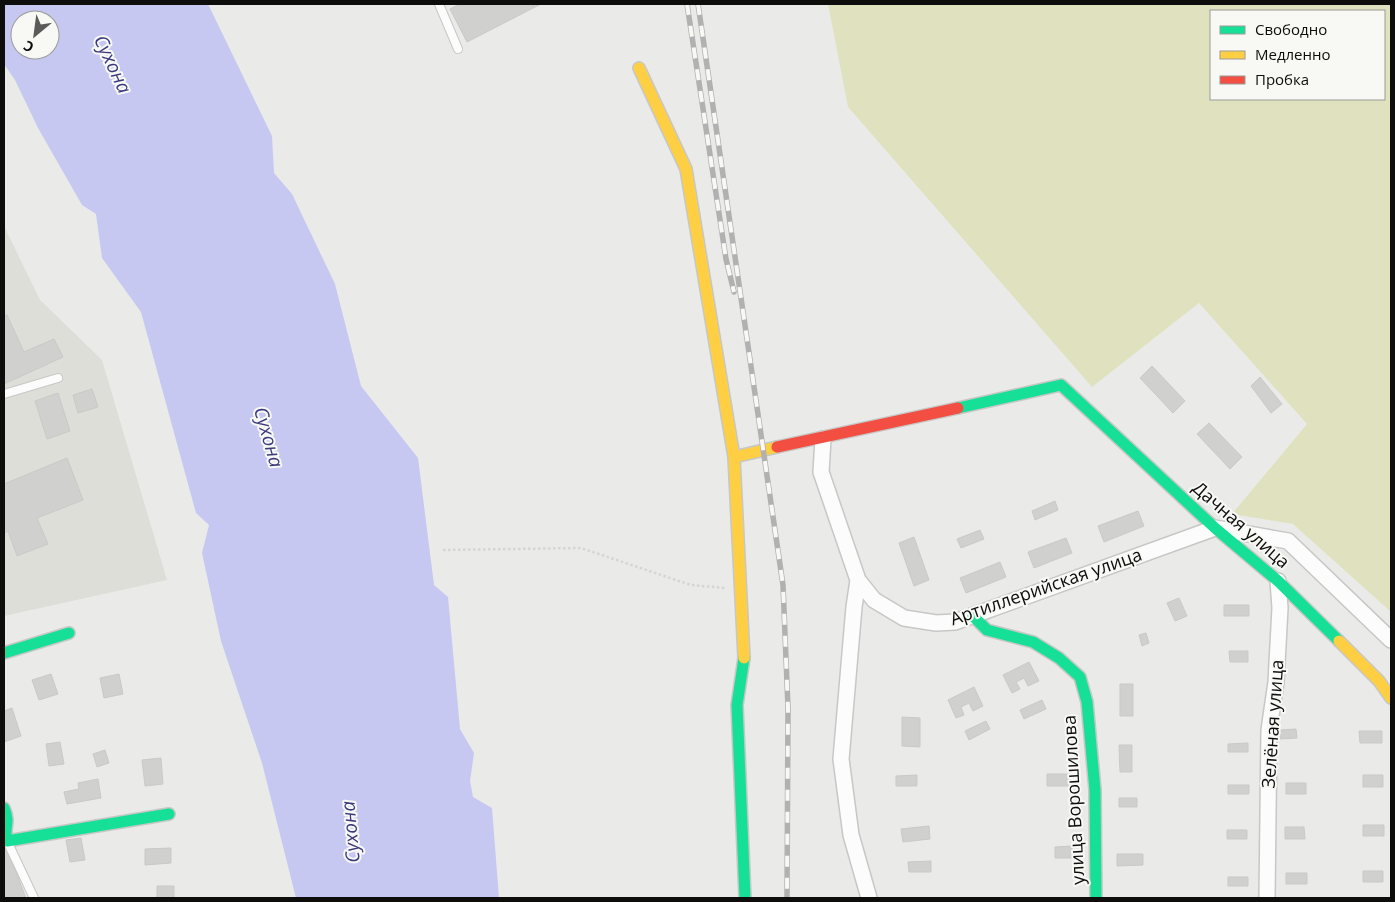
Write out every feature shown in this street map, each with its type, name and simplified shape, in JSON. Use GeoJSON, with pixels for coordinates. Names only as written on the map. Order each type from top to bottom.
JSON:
{"type":"FeatureCollection","features":[{"type":"Feature","properties":{"kind":"street"},"geometry":{"type":"LineString","coordinates":[[639,68],[686,169],[734,457],[742,589],[744,664],[737,704],[745,898]]}},
{"type":"Feature","properties":{"kind":"street","name":"Дачная улица"},"geometry":{"type":"LineString","coordinates":[[823,438],[1060,385],[1215,528],[1278,580],[1379,681],[1391,698]]}},
{"type":"Feature","properties":{"kind":"street"},"geometry":{"type":"LineString","coordinates":[[734,457],[823,438]]}},
{"type":"Feature","properties":{"kind":"street","name":"Артиллерийская улица"},"geometry":{"type":"LineString","coordinates":[[823,438],[821,472],[858,580],[874,600],[904,618],[936,623],[955,622],[1215,528]]}},
{"type":"Feature","properties":{"kind":"street"},"geometry":{"type":"LineString","coordinates":[[1215,528],[1288,541],[1391,640]]}},
{"type":"Feature","properties":{"kind":"street","name":"Артиллерийская улица"},"geometry":{"type":"LineString","coordinates":[[858,580],[841,759],[851,835],[869,898]]}},
{"type":"Feature","properties":{"kind":"street","name":"Зелёная улица"},"geometry":{"type":"LineString","coordinates":[[1267,898],[1269,730],[1276,682],[1280,608],[1278,580]]}},
{"type":"Feature","properties":{"kind":"street","name":"улица Ворошилова"},"geometry":{"type":"LineString","coordinates":[[973,616],[987,630],[1033,642],[1060,658],[1080,677],[1087,702],[1095,790],[1096,898]]}},
{"type":"Feature","properties":{"kind":"street"},"geometry":{"type":"LineString","coordinates":[[4,653],[69,633]]}},
{"type":"Feature","properties":{"kind":"street"},"geometry":{"type":"LineString","coordinates":[[4,808],[9,819],[5,834],[7,841],[168,814]]}},
{"type":"Feature","properties":{"kind":"lane"},"geometry":{"type":"LineString","coordinates":[[439,4],[458,49]]}},
{"type":"Feature","properties":{"kind":"lane"},"geometry":{"type":"LineString","coordinates":[[4,394],[58,378]]}},
{"type":"Feature","properties":{"kind":"lane"},"geometry":{"type":"LineString","coordinates":[[7,841],[34,898]]}},
{"type":"Feature","properties":{"kind":"path"},"geometry":{"type":"LineString","coordinates":[[443,550],[581,548],[691,585],[742,589]]}},
{"type":"Feature","properties":{"kind":"shaded area"},"geometry":{"type":"Polygon","coordinates":[[[4,226],[40,300],[102,360],[167,580],[4,616],[4,226]]]}},
{"type":"Feature","properties":{"kind":"green space"},"geometry":{"type":"Polygon","coordinates":[[[828,4],[1391,4],[1391,612],[1293,524],[1232,514],[1307,424],[1199,303],[1092,387],[848,107],[828,4]]]}},
{"type":"Feature","properties":{"kind":"water","name":"Сухона"},"geometry":{"type":"Polygon","coordinates":[[[4,4],[208,4],[272,136],[274,173],[292,194],[335,284],[361,386],[418,458],[434,585],[448,597],[460,729],[474,753],[470,781],[473,797],[492,808],[499,898],[296,898],[262,763],[221,641],[202,553],[209,525],[196,513],[141,312],[102,258],[96,214],[82,205],[38,128],[15,80],[4,64],[4,4]]]}},
{"type":"Feature","properties":{"kind":"building"},"geometry":{"type":"Polygon","coordinates":[[[460,4],[541,4],[467,42],[450,9],[460,4]]]}},
{"type":"Feature","properties":{"kind":"building"},"geometry":{"type":"Polygon","coordinates":[[[7,315],[24,352],[54,339],[63,357],[4,384],[4,316],[7,315]]]}},
{"type":"Feature","properties":{"kind":"building"},"geometry":{"type":"Polygon","coordinates":[[[1152,366],[1185,401],[1173,413],[1140,378],[1152,366]]]}},
{"type":"Feature","properties":{"kind":"building"},"geometry":{"type":"Polygon","coordinates":[[[1260,377],[1282,404],[1271,413],[1251,386],[1260,377]]]}},
{"type":"Feature","properties":{"kind":"building"},"geometry":{"type":"Polygon","coordinates":[[[92,389],[98,407],[78,413],[73,395],[92,389]]]}},
{"type":"Feature","properties":{"kind":"building"},"geometry":{"type":"Polygon","coordinates":[[[58,393],[70,431],[47,439],[35,401],[58,393]]]}},
{"type":"Feature","properties":{"kind":"building"},"geometry":{"type":"Polygon","coordinates":[[[1209,423],[1242,457],[1230,469],[1197,434],[1209,423]]]}},
{"type":"Feature","properties":{"kind":"building"},"geometry":{"type":"Polygon","coordinates":[[[67,458],[83,500],[37,518],[48,544],[17,556],[8,531],[4,533],[4,484],[67,458]]]}},
{"type":"Feature","properties":{"kind":"building"},"geometry":{"type":"Polygon","coordinates":[[[1055,501],[1058,510],[1035,520],[1032,511],[1055,501]]]}},
{"type":"Feature","properties":{"kind":"building"},"geometry":{"type":"Polygon","coordinates":[[[1138,511],[1144,526],[1104,542],[1098,526],[1138,511]]]}},
{"type":"Feature","properties":{"kind":"building"},"geometry":{"type":"Polygon","coordinates":[[[980,530],[984,539],[961,548],[957,539],[980,530]]]}},
{"type":"Feature","properties":{"kind":"building"},"geometry":{"type":"Polygon","coordinates":[[[914,537],[929,580],[914,586],[899,543],[914,537]]]}},
{"type":"Feature","properties":{"kind":"building"},"geometry":{"type":"Polygon","coordinates":[[[1066,538],[1072,553],[1034,568],[1028,552],[1066,538]]]}},
{"type":"Feature","properties":{"kind":"building"},"geometry":{"type":"Polygon","coordinates":[[[1000,562],[1006,577],[966,593],[960,578],[1000,562]]]}},
{"type":"Feature","properties":{"kind":"building"},"geometry":{"type":"Polygon","coordinates":[[[1179,598],[1187,616],[1175,621],[1167,603],[1179,598]]]}},
{"type":"Feature","properties":{"kind":"building"},"geometry":{"type":"Polygon","coordinates":[[[1224,605],[1249,605],[1249,616],[1224,616],[1224,605]]]}},
{"type":"Feature","properties":{"kind":"building"},"geometry":{"type":"Polygon","coordinates":[[[1146,633],[1149,643],[1142,646],[1139,635],[1146,633]]]}},
{"type":"Feature","properties":{"kind":"building"},"geometry":{"type":"Polygon","coordinates":[[[1229,651],[1248,651],[1248,662],[1230,662],[1229,651]]]}},
{"type":"Feature","properties":{"kind":"building"},"geometry":{"type":"Polygon","coordinates":[[[1029,662],[1039,681],[1028,686],[1024,678],[1016,682],[1020,689],[1012,693],[1003,675],[1029,662]]]}},
{"type":"Feature","properties":{"kind":"building"},"geometry":{"type":"Polygon","coordinates":[[[51,674],[58,694],[39,700],[32,680],[51,674]]]}},
{"type":"Feature","properties":{"kind":"building"},"geometry":{"type":"Polygon","coordinates":[[[119,674],[123,694],[104,698],[100,678],[119,674]]]}},
{"type":"Feature","properties":{"kind":"building"},"geometry":{"type":"Polygon","coordinates":[[[1120,684],[1133,684],[1133,716],[1120,716],[1120,684]]]}},
{"type":"Feature","properties":{"kind":"building"},"geometry":{"type":"Polygon","coordinates":[[[974,687],[983,706],[973,711],[969,703],[961,707],[964,715],[956,718],[948,700],[974,687]]]}},
{"type":"Feature","properties":{"kind":"building"},"geometry":{"type":"Polygon","coordinates":[[[1042,700],[1046,709],[1024,719],[1020,710],[1042,700]]]}},
{"type":"Feature","properties":{"kind":"building"},"geometry":{"type":"Polygon","coordinates":[[[12,708],[21,736],[4,742],[4,711],[12,708]]]}},
{"type":"Feature","properties":{"kind":"building"},"geometry":{"type":"Polygon","coordinates":[[[902,717],[920,718],[920,747],[902,746],[902,717]]]}},
{"type":"Feature","properties":{"kind":"building"},"geometry":{"type":"Polygon","coordinates":[[[986,721],[990,729],[969,740],[965,731],[986,721]]]}},
{"type":"Feature","properties":{"kind":"building"},"geometry":{"type":"Polygon","coordinates":[[[1296,729],[1297,738],[1280,739],[1280,730],[1296,729]]]}},
{"type":"Feature","properties":{"kind":"building"},"geometry":{"type":"Polygon","coordinates":[[[1359,731],[1382,731],[1382,743],[1360,743],[1359,731]]]}},
{"type":"Feature","properties":{"kind":"building"},"geometry":{"type":"Polygon","coordinates":[[[60,742],[64,764],[49,766],[46,744],[60,742]]]}},
{"type":"Feature","properties":{"kind":"building"},"geometry":{"type":"Polygon","coordinates":[[[1248,743],[1248,752],[1228,752],[1228,744],[1248,743]]]}},
{"type":"Feature","properties":{"kind":"building"},"geometry":{"type":"Polygon","coordinates":[[[1119,745],[1132,745],[1132,772],[1120,772],[1119,745]]]}},
{"type":"Feature","properties":{"kind":"building"},"geometry":{"type":"Polygon","coordinates":[[[105,750],[109,763],[97,767],[93,754],[105,750]]]}},
{"type":"Feature","properties":{"kind":"building"},"geometry":{"type":"Polygon","coordinates":[[[161,758],[163,784],[145,786],[142,760],[161,758]]]}},
{"type":"Feature","properties":{"kind":"building"},"geometry":{"type":"Polygon","coordinates":[[[1047,774],[1071,774],[1071,786],[1047,786],[1047,774]]]}},
{"type":"Feature","properties":{"kind":"building"},"geometry":{"type":"Polygon","coordinates":[[[917,775],[917,786],[896,786],[896,776],[917,775]]]}},
{"type":"Feature","properties":{"kind":"building"},"geometry":{"type":"Polygon","coordinates":[[[1363,775],[1383,775],[1383,787],[1363,787],[1363,775]]]}},
{"type":"Feature","properties":{"kind":"building"},"geometry":{"type":"Polygon","coordinates":[[[98,779],[101,798],[67,804],[64,792],[79,789],[78,783],[98,779]]]}},
{"type":"Feature","properties":{"kind":"building"},"geometry":{"type":"Polygon","coordinates":[[[1286,783],[1306,783],[1306,794],[1286,794],[1286,783]]]}},
{"type":"Feature","properties":{"kind":"building"},"geometry":{"type":"Polygon","coordinates":[[[1228,785],[1249,785],[1249,794],[1228,794],[1228,785]]]}},
{"type":"Feature","properties":{"kind":"building"},"geometry":{"type":"Polygon","coordinates":[[[1119,798],[1137,798],[1137,807],[1119,807],[1119,798]]]}},
{"type":"Feature","properties":{"kind":"building"},"geometry":{"type":"Polygon","coordinates":[[[1363,825],[1384,825],[1384,836],[1363,836],[1363,825]]]}},
{"type":"Feature","properties":{"kind":"building"},"geometry":{"type":"Polygon","coordinates":[[[929,826],[930,839],[903,842],[901,829],[929,826]]]}},
{"type":"Feature","properties":{"kind":"building"},"geometry":{"type":"Polygon","coordinates":[[[1285,827],[1304,827],[1305,839],[1285,839],[1285,827]]]}},
{"type":"Feature","properties":{"kind":"building"},"geometry":{"type":"Polygon","coordinates":[[[1227,830],[1247,830],[1247,839],[1227,839],[1227,830]]]}},
{"type":"Feature","properties":{"kind":"building"},"geometry":{"type":"Polygon","coordinates":[[[81,838],[85,860],[70,862],[66,840],[81,838]]]}},
{"type":"Feature","properties":{"kind":"building"},"geometry":{"type":"Polygon","coordinates":[[[4,841],[26,898],[4,898],[4,841]]]}},
{"type":"Feature","properties":{"kind":"building"},"geometry":{"type":"Polygon","coordinates":[[[1072,846],[1073,858],[1055,858],[1055,847],[1072,846]]]}},
{"type":"Feature","properties":{"kind":"building"},"geometry":{"type":"Polygon","coordinates":[[[171,848],[171,863],[145,865],[145,849],[171,848]]]}},
{"type":"Feature","properties":{"kind":"building"},"geometry":{"type":"Polygon","coordinates":[[[1117,854],[1143,854],[1143,865],[1117,866],[1117,854]]]}},
{"type":"Feature","properties":{"kind":"building"},"geometry":{"type":"Polygon","coordinates":[[[931,861],[931,872],[909,872],[908,862],[931,861]]]}},
{"type":"Feature","properties":{"kind":"building"},"geometry":{"type":"Polygon","coordinates":[[[1363,871],[1383,871],[1383,882],[1363,882],[1363,871]]]}},
{"type":"Feature","properties":{"kind":"building"},"geometry":{"type":"Polygon","coordinates":[[[1286,873],[1307,873],[1307,884],[1286,884],[1286,873]]]}},
{"type":"Feature","properties":{"kind":"building"},"geometry":{"type":"Polygon","coordinates":[[[1228,877],[1248,877],[1248,886],[1228,886],[1228,877]]]}},
{"type":"Feature","properties":{"kind":"building"},"geometry":{"type":"Polygon","coordinates":[[[157,886],[174,886],[174,898],[157,898],[157,886]]]}},
{"type":"Feature","properties":{"kind":"railway"},"geometry":{"type":"LineString","coordinates":[[687,4],[726,259],[734,292]]}},
{"type":"Feature","properties":{"kind":"railway"},"geometry":{"type":"LineString","coordinates":[[698,4],[783,585],[788,708],[787,898]]}},
{"type":"Feature","properties":{"kind":"traffic: fast"},"geometry":{"type":"LineString","coordinates":[[958,408],[1061,385],[1215,528],[1278,581],[1339,641]]}},
{"type":"Feature","properties":{"kind":"traffic: fast"},"geometry":{"type":"LineString","coordinates":[[973,616],[987,630],[1033,642],[1059,658],[1080,677],[1087,702],[1095,790],[1096,898]]}},
{"type":"Feature","properties":{"kind":"traffic: fast"},"geometry":{"type":"LineString","coordinates":[[4,653],[69,633]]}},
{"type":"Feature","properties":{"kind":"traffic: fast"},"geometry":{"type":"LineString","coordinates":[[744,658],[737,705],[745,898]]}},
{"type":"Feature","properties":{"kind":"traffic: fast"},"geometry":{"type":"LineString","coordinates":[[4,808],[7,818],[7,841],[169,814]]}},
{"type":"Feature","properties":{"kind":"traffic: slow"},"geometry":{"type":"LineString","coordinates":[[639,68],[686,169],[734,457]]}},
{"type":"Feature","properties":{"kind":"traffic: slow"},"geometry":{"type":"LineString","coordinates":[[744,658],[734,457],[777,447]]}},
{"type":"Feature","properties":{"kind":"traffic: slow"},"geometry":{"type":"LineString","coordinates":[[1339,641],[1379,681],[1391,698]]}},
{"type":"Feature","properties":{"kind":"traffic: jam"},"geometry":{"type":"LineString","coordinates":[[777,447],[958,408]]}}]}
